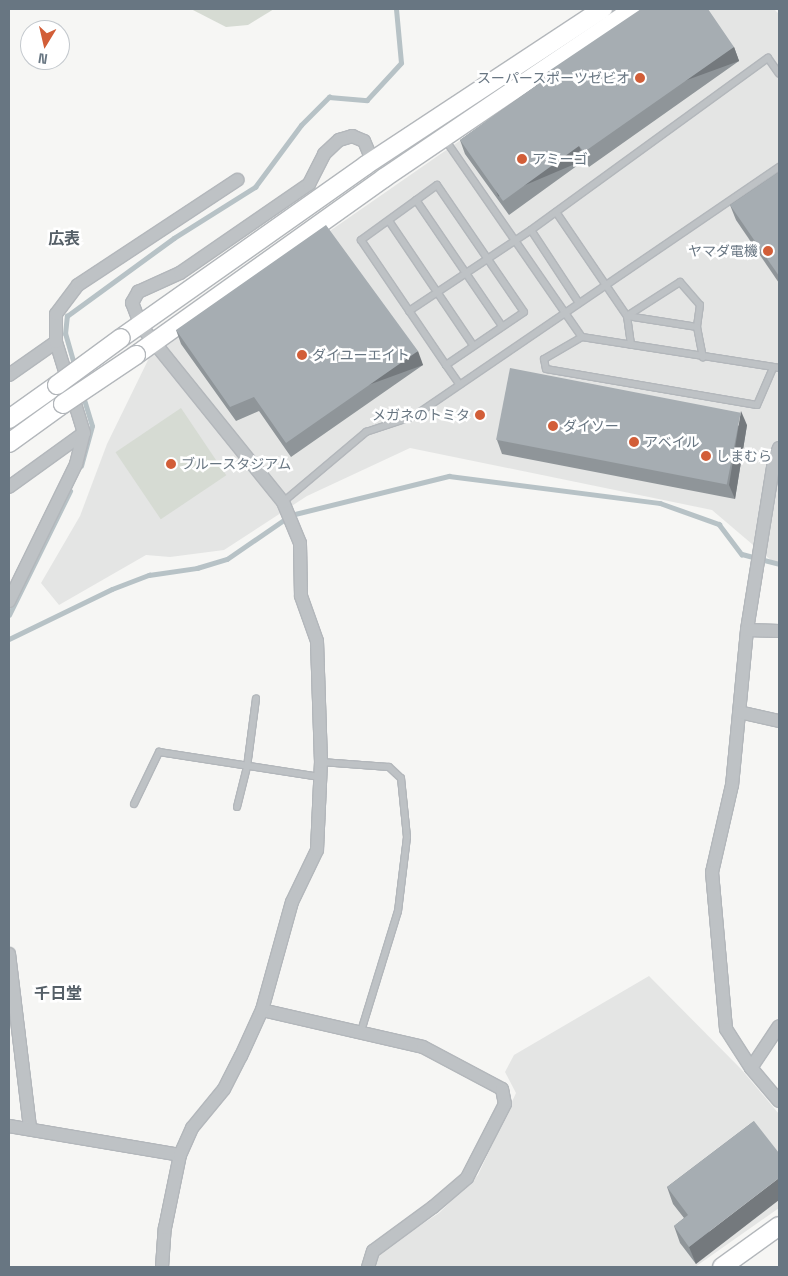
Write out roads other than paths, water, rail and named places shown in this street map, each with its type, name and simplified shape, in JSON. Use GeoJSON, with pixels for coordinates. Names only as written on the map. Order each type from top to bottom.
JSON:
{"type":"FeatureCollection","features":[{"type":"Feature","properties":{"kind":"street"},"geometry":{"type":"LineString","coordinates":[[9,419],[366,165],[603,9]]}},
{"type":"Feature","properties":{"kind":"street"},"geometry":{"type":"LineString","coordinates":[[9,443],[154,343],[444,137],[634,9]]}},
{"type":"Feature","properties":{"kind":"street"},"geometry":{"type":"LineString","coordinates":[[162,1267],[165,1228],[180,1156],[192,1128],[224,1089],[262,1010],[292,902],[318,850],[321,762],[317,641],[301,596],[300,543],[283,502],[154,343],[142,326],[132,303],[138,292],[180,273],[309,184],[324,154],[338,140],[352,136],[364,141],[370,156],[366,165]]}},
{"type":"Feature","properties":{"kind":"street"},"geometry":{"type":"LineString","coordinates":[[9,601],[76,464],[84,433],[56,342],[56,314],[78,285],[237,180]]}},
{"type":"Feature","properties":{"kind":"street"},"geometry":{"type":"LineString","coordinates":[[9,375],[56,342]]}},
{"type":"Feature","properties":{"kind":"street"},"geometry":{"type":"LineString","coordinates":[[9,488],[84,433]]}},
{"type":"Feature","properties":{"kind":"street"},"geometry":{"type":"LineString","coordinates":[[779,448],[774,461],[747,630],[732,785],[712,872],[726,1029],[751,1068],[779,1100]]}},
{"type":"Feature","properties":{"kind":"street"},"geometry":{"type":"LineString","coordinates":[[747,630],[779,632]]}},
{"type":"Feature","properties":{"kind":"street"},"geometry":{"type":"LineString","coordinates":[[739,712],[779,721]]}},
{"type":"Feature","properties":{"kind":"street"},"geometry":{"type":"LineString","coordinates":[[9,954],[30,1128]]}},
{"type":"Feature","properties":{"kind":"street"},"geometry":{"type":"LineString","coordinates":[[262,1010],[361,1031],[423,1047],[502,1089],[505,1104],[467,1178],[433,1207],[373,1251],[368,1267]]}},
{"type":"Feature","properties":{"kind":"street"},"geometry":{"type":"LineString","coordinates":[[751,1068],[779,1026]]}},
{"type":"Feature","properties":{"kind":"street"},"geometry":{"type":"LineString","coordinates":[[9,1126],[30,1128],[180,1156]]}},
{"type":"Feature","properties":{"kind":"street"},"geometry":{"type":"LineString","coordinates":[[722,1267],[777,1230]]}},
{"type":"Feature","properties":{"kind":"lane"},"geometry":{"type":"LineString","coordinates":[[409,311],[531,230],[768,58],[779,74]]}},
{"type":"Feature","properties":{"kind":"lane"},"geometry":{"type":"LineString","coordinates":[[444,137],[582,336]]}},
{"type":"Feature","properties":{"kind":"lane"},"geometry":{"type":"LineString","coordinates":[[283,502],[366,432],[414,416],[779,166]]}},
{"type":"Feature","properties":{"kind":"lane"},"geometry":{"type":"LineString","coordinates":[[446,365],[524,312],[437,185],[361,240],[409,311],[446,365],[460,385]]}},
{"type":"Feature","properties":{"kind":"lane"},"geometry":{"type":"LineString","coordinates":[[416,200],[502,326]]}},
{"type":"Feature","properties":{"kind":"lane"},"geometry":{"type":"LineString","coordinates":[[556,212],[627,316],[631,345]]}},
{"type":"Feature","properties":{"kind":"lane"},"geometry":{"type":"LineString","coordinates":[[388,221],[473,345]]}},
{"type":"Feature","properties":{"kind":"lane"},"geometry":{"type":"LineString","coordinates":[[531,230],[579,303]]}},
{"type":"Feature","properties":{"kind":"lane"},"geometry":{"type":"LineString","coordinates":[[627,316],[680,282],[700,305],[697,327],[703,356]]}},
{"type":"Feature","properties":{"kind":"lane"},"geometry":{"type":"LineString","coordinates":[[627,316],[697,327]]}},
{"type":"Feature","properties":{"kind":"lane"},"geometry":{"type":"LineString","coordinates":[[582,336],[631,345],[776,368],[757,405],[546,369],[544,360],[582,336]]}},
{"type":"Feature","properties":{"kind":"lane"},"geometry":{"type":"LineString","coordinates":[[237,807],[247,767],[256,699]]}},
{"type":"Feature","properties":{"kind":"lane"},"geometry":{"type":"LineString","coordinates":[[134,804],[159,752],[320,777]]}},
{"type":"Feature","properties":{"kind":"lane"},"geometry":{"type":"LineString","coordinates":[[321,762],[389,767],[401,778],[407,838],[398,911],[361,1031]]}},
{"type":"Feature","properties":{"kind":"waterway"},"geometry":{"type":"LineString","coordinates":[[75,368],[65,334],[67,316],[174,238],[255,187],[301,125],[329,97],[367,100],[401,63],[396,9]]}},
{"type":"Feature","properties":{"kind":"waterway"},"geometry":{"type":"LineString","coordinates":[[81,466],[92,426],[83,397]]}},
{"type":"Feature","properties":{"kind":"waterway"},"geometry":{"type":"LineString","coordinates":[[9,639],[112,589],[149,575],[197,568],[227,559],[291,515],[449,476],[660,503],[719,524],[742,554],[779,564]]}},
{"type":"Feature","properties":{"kind":"waterway"},"geometry":{"type":"LineString","coordinates":[[9,615],[70,491]]}},
{"type":"Feature","properties":{"kind":"place","name":"スーパースポーツゼビオ"},"geometry":{"type":"Point","coordinates":[640,78]}},
{"type":"Feature","properties":{"kind":"place","name":"アミーゴ"},"geometry":{"type":"Point","coordinates":[522,159]}},
{"type":"Feature","properties":{"kind":"place","name":"ヤマダ電機"},"geometry":{"type":"Point","coordinates":[768,251]}},
{"type":"Feature","properties":{"kind":"place","name":"ダイユーエイト"},"geometry":{"type":"Point","coordinates":[302,355]}},
{"type":"Feature","properties":{"kind":"place","name":"メガネのトミタ"},"geometry":{"type":"Point","coordinates":[480,415]}},
{"type":"Feature","properties":{"kind":"place","name":"ダイソー"},"geometry":{"type":"Point","coordinates":[553,426]}},
{"type":"Feature","properties":{"kind":"place","name":"アベイル"},"geometry":{"type":"Point","coordinates":[634,442]}},
{"type":"Feature","properties":{"kind":"place","name":"しまむら"},"geometry":{"type":"Point","coordinates":[706,456]}},
{"type":"Feature","properties":{"kind":"place","name":"ブルースタジアム"},"geometry":{"type":"Point","coordinates":[171,464]}},
{"type":"Feature","properties":{"kind":"district","name":"広表"},"geometry":{"type":"Point","coordinates":[64,239]}},
{"type":"Feature","properties":{"kind":"district","name":"千日堂"},"geometry":{"type":"Point","coordinates":[58,994]}}]}
